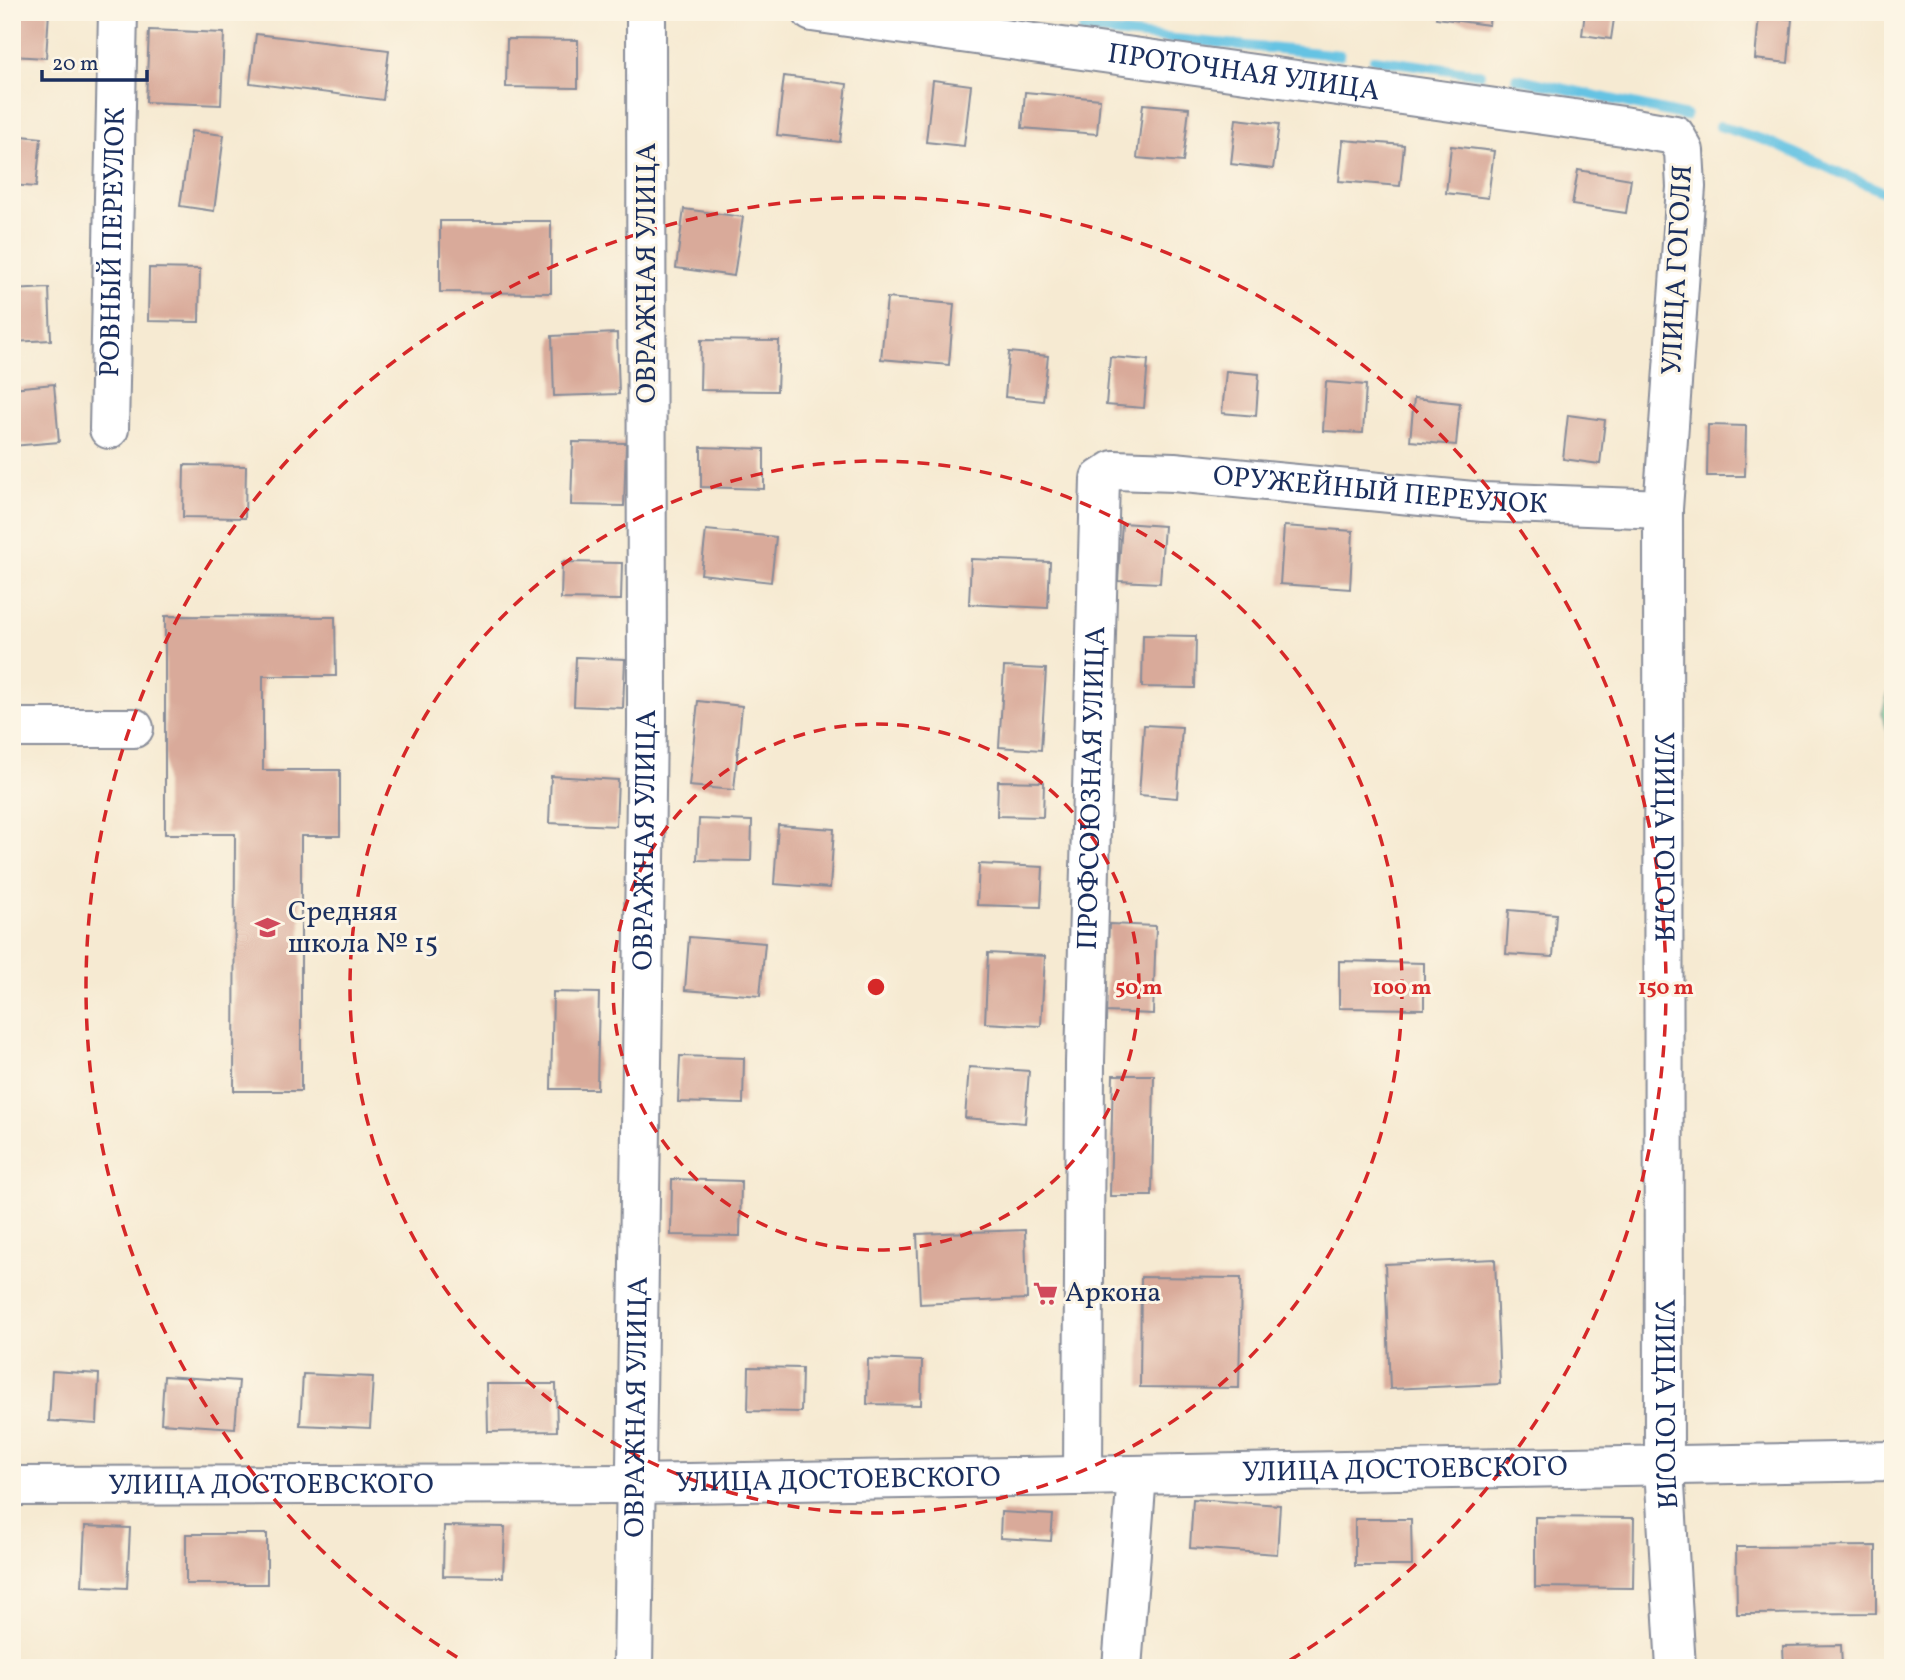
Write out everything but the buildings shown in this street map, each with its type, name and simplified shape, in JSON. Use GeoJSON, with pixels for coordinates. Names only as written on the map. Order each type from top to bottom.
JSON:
{"type":"FeatureCollection","features":[{"type":"Feature","properties":{"kind":"street","name":"РОВНЫЙ ПЕРЕУЛОК"},"geometry":{"type":"LineString","coordinates":[[109,429],[118,12]]}},
{"type":"Feature","properties":{"kind":"street","name":"ОВРАЖНАЯ УЛИЦА"},"geometry":{"type":"LineString","coordinates":[[633,1668],[633,1483],[647,725],[646,12]]}},
{"type":"Feature","properties":{"kind":"street","name":"ПРОТОЧНАЯ УЛИЦА"},"geometry":{"type":"LineString","coordinates":[[812,12],[1675,135]]}},
{"type":"Feature","properties":{"kind":"street","name":"УЛИЦА ГОГОЛЯ"},"geometry":{"type":"LineString","coordinates":[[1675,135],[1684,151],[1686,187],[1663,509],[1664,1468],[1676,1668]]}},
{"type":"Feature","properties":{"kind":"street","name":"ОРУЖЕЙНЫЙ ПЕРЕУЛОК"},"geometry":{"type":"LineString","coordinates":[[1100,479],[1114,470],[1174,472],[1483,502],[1663,509]]}},
{"type":"Feature","properties":{"kind":"street","name":"ПРОФСОЮЗНАЯ УЛИЦА"},"geometry":{"type":"LineString","coordinates":[[1083,1476],[1085,1062],[1100,479]]}},
{"type":"Feature","properties":{"kind":"street"},"geometry":{"type":"LineString","coordinates":[[12,727],[135,728]]}},
{"type":"Feature","properties":{"kind":"street","name":"УЛИЦА ДОСТОЕВСКОГО"},"geometry":{"type":"LineString","coordinates":[[12,1486],[633,1483],[1664,1468],[1893,1461]]}},
{"type":"Feature","properties":{"kind":"street"},"geometry":{"type":"LineString","coordinates":[[1122,1668],[1137,1475]]}},
{"type":"Feature","properties":{"kind":"green space"},"geometry":{"type":"Polygon","coordinates":[[[1893,678],[1893,753],[1882,714],[1893,678]]]}},
{"type":"Feature","properties":{"kind":"waterway"},"geometry":{"type":"LineString","coordinates":[[1083,30],[1340,55]]}},
{"type":"Feature","properties":{"kind":"waterway"},"geometry":{"type":"LineString","coordinates":[[1374,59],[1480,74]]}},
{"type":"Feature","properties":{"kind":"waterway"},"geometry":{"type":"LineString","coordinates":[[1516,78],[1686,116]]}},
{"type":"Feature","properties":{"kind":"waterway"},"geometry":{"type":"LineString","coordinates":[[1719,126],[1767,141],[1893,196]]}},
{"type":"Feature","properties":{"kind":"place","name":"Средняя школа № 15"},"geometry":{"type":"Point","coordinates":[268,928]}},
{"type":"Feature","properties":{"kind":"place","name":"Аркона"},"geometry":{"type":"Point","coordinates":[1045,1293]}}]}
